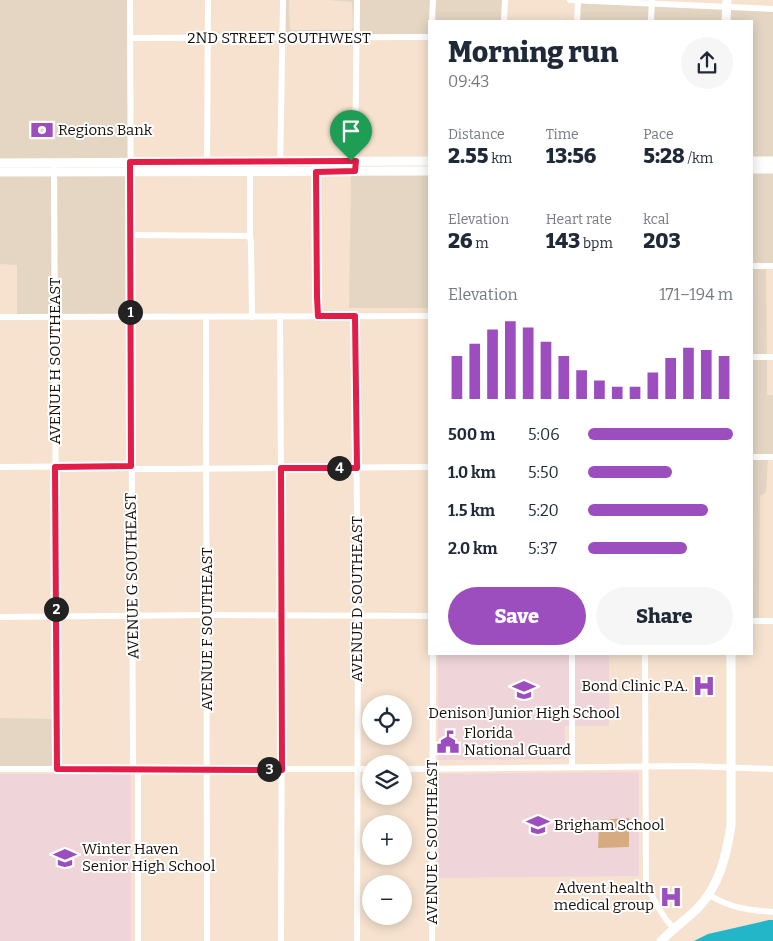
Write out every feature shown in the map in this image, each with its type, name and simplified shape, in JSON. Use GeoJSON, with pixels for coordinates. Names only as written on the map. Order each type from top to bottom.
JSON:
{"type":"FeatureCollection","features":[{"type":"Feature","properties":{"kind":"main road"},"geometry":{"type":"LineString","coordinates":[[726,20],[727,3]]}},
{"type":"Feature","properties":{"kind":"main road"},"geometry":{"type":"LineString","coordinates":[[0,163],[428,161]]}},
{"type":"Feature","properties":{"kind":"main road"},"geometry":{"type":"LineString","coordinates":[[753,161],[773,161]]}},
{"type":"Feature","properties":{"kind":"main road"},"geometry":{"type":"LineString","coordinates":[[753,170],[773,169]]}},
{"type":"Feature","properties":{"kind":"main road"},"geometry":{"type":"LineString","coordinates":[[0,172],[428,171]]}},
{"type":"Feature","properties":{"kind":"main road"},"geometry":{"type":"LineString","coordinates":[[661,941],[697,909],[709,895],[720,873],[727,851],[730,826],[731,655]]}},
{"type":"Feature","properties":{"kind":"street","name":"AVENUE G SOUTHEAST"},"geometry":{"type":"LineString","coordinates":[[130,0],[131,466],[138,941]]}},
{"type":"Feature","properties":{"kind":"street"},"geometry":{"type":"LineString","coordinates":[[207,172],[208,0]]}},
{"type":"Feature","properties":{"kind":"street"},"geometry":{"type":"LineString","coordinates":[[280,172],[283,0]]}},
{"type":"Feature","properties":{"kind":"street"},"geometry":{"type":"LineString","coordinates":[[355,171],[357,0]]}},
{"type":"Feature","properties":{"kind":"street"},"geometry":{"type":"LineString","coordinates":[[432,0],[432,20]]}},
{"type":"Feature","properties":{"kind":"street"},"geometry":{"type":"LineString","coordinates":[[504,20],[505,0]]}},
{"type":"Feature","properties":{"kind":"street"},"geometry":{"type":"LineString","coordinates":[[570,0],[727,3],[773,9]]}},
{"type":"Feature","properties":{"kind":"street"},"geometry":{"type":"LineString","coordinates":[[577,20],[578,0]]}},
{"type":"Feature","properties":{"kind":"street"},"geometry":{"type":"LineString","coordinates":[[651,20],[652,2]]}},
{"type":"Feature","properties":{"kind":"street","name":"2ND STREET SOUTHWEST"},"geometry":{"type":"LineString","coordinates":[[130,38],[428,37]]}},
{"type":"Feature","properties":{"kind":"street"},"geometry":{"type":"LineString","coordinates":[[250,162],[252,317]]}},
{"type":"Feature","properties":{"kind":"street"},"geometry":{"type":"LineString","coordinates":[[316,162],[318,316]]}},
{"type":"Feature","properties":{"kind":"street","name":"AVENUE H SOUTHEAST"},"geometry":{"type":"LineString","coordinates":[[53,163],[55,316],[54,617],[57,769]]}},
{"type":"Feature","properties":{"kind":"street"},"geometry":{"type":"LineString","coordinates":[[130,235],[250,236]]}},
{"type":"Feature","properties":{"kind":"street"},"geometry":{"type":"LineString","coordinates":[[753,266],[773,266]]}},
{"type":"Feature","properties":{"kind":"street","name":"AVENUE F SOUTHEAST"},"geometry":{"type":"LineString","coordinates":[[206,316],[207,941]]}},
{"type":"Feature","properties":{"kind":"street"},"geometry":{"type":"LineString","coordinates":[[280,316],[282,616],[281,941]]}},
{"type":"Feature","properties":{"kind":"street","name":"AVENUE D SOUTHEAST"},"geometry":{"type":"LineString","coordinates":[[355,316],[358,616],[357,941]]}},
{"type":"Feature","properties":{"kind":"street"},"geometry":{"type":"LineString","coordinates":[[0,317],[428,316]]}},
{"type":"Feature","properties":{"kind":"street"},"geometry":{"type":"LineString","coordinates":[[753,357],[773,357]]}},
{"type":"Feature","properties":{"kind":"street"},"geometry":{"type":"LineString","coordinates":[[753,457],[773,457]]}},
{"type":"Feature","properties":{"kind":"street"},"geometry":{"type":"LineString","coordinates":[[0,467],[131,466],[135,469],[428,467]]}},
{"type":"Feature","properties":{"kind":"street"},"geometry":{"type":"LineString","coordinates":[[0,617],[207,615],[428,616]]}},
{"type":"Feature","properties":{"kind":"street"},"geometry":{"type":"LineString","coordinates":[[753,621],[773,621]]}},
{"type":"Feature","properties":{"kind":"street","name":"AVENUE C SOUTHEAST"},"geometry":{"type":"LineString","coordinates":[[432,941],[433,655]]}},
{"type":"Feature","properties":{"kind":"street"},"geometry":{"type":"LineString","coordinates":[[572,655],[572,767]]}},
{"type":"Feature","properties":{"kind":"street"},"geometry":{"type":"LineString","coordinates":[[645,655],[646,882],[658,909],[674,929]]}},
{"type":"Feature","properties":{"kind":"street"},"geometry":{"type":"LineString","coordinates":[[412,769],[646,766],[773,768]]}},
{"type":"Feature","properties":{"kind":"street"},"geometry":{"type":"LineString","coordinates":[[0,769],[362,769]]}},
{"type":"Feature","properties":{"kind":"street"},"geometry":{"type":"LineString","coordinates":[[709,895],[732,906],[746,910],[773,912]]}},
{"type":"Feature","properties":{"kind":"shaded area"},"geometry":{"type":"Polygon","coordinates":[[[0,0],[130,0],[129,172],[0,169],[0,0]]]}},
{"type":"Feature","properties":{"kind":"shaded area"},"geometry":{"type":"Polygon","coordinates":[[[286,0],[289,0],[290,29],[292,30],[351,30],[353,27],[352,2],[328,0],[354,0],[354,35],[285,35],[286,0]]]}},
{"type":"Feature","properties":{"kind":"shaded area"},"geometry":{"type":"Polygon","coordinates":[[[360,0],[430,0],[428,34],[360,35],[360,0]]]}},
{"type":"Feature","properties":{"kind":"shaded area"},"geometry":{"type":"Polygon","coordinates":[[[435,0],[502,0],[501,20],[435,20],[435,0]]]}},
{"type":"Feature","properties":{"kind":"shaded area"},"geometry":{"type":"Polygon","coordinates":[[[581,3],[649,6],[648,20],[580,20],[581,3]]]}},
{"type":"Feature","properties":{"kind":"shaded area"},"geometry":{"type":"Polygon","coordinates":[[[654,6],[724,9],[723,20],[654,20],[654,6]]]}},
{"type":"Feature","properties":{"kind":"shaded area"},"geometry":{"type":"Polygon","coordinates":[[[729,9],[773,11],[773,158],[753,158],[753,20],[729,20],[729,9]]]}},
{"type":"Feature","properties":{"kind":"shaded area"},"geometry":{"type":"Polygon","coordinates":[[[753,172],[773,172],[773,264],[753,264],[753,172]]]}},
{"type":"Feature","properties":{"kind":"shaded area"},"geometry":{"type":"Polygon","coordinates":[[[351,174],[428,174],[428,308],[349,308],[351,174]]]}},
{"type":"Feature","properties":{"kind":"shaded area"},"geometry":{"type":"Polygon","coordinates":[[[0,175],[51,175],[52,314],[17,314],[17,265],[0,264],[0,175]]]}},
{"type":"Feature","properties":{"kind":"shaded area"},"geometry":{"type":"Polygon","coordinates":[[[57,175],[127,175],[127,314],[58,314],[57,175]]]}},
{"type":"Feature","properties":{"kind":"shaded area"},"geometry":{"type":"Polygon","coordinates":[[[753,269],[766,269],[767,354],[753,354],[753,269]]]}},
{"type":"Feature","properties":{"kind":"shaded area"},"geometry":{"type":"Polygon","coordinates":[[[753,359],[767,359],[767,395],[773,395],[773,454],[753,454],[753,359]]]}},
{"type":"Feature","properties":{"kind":"shaded area"},"geometry":{"type":"Polygon","coordinates":[[[753,459],[768,459],[766,493],[760,496],[759,618],[753,618],[753,459]]]}},
{"type":"Feature","properties":{"kind":"shaded area","name":"Denison Junior High School"},"geometry":{"type":"Polygon","coordinates":[[[438,655],[609,655],[609,726],[565,726],[565,759],[438,760],[438,655]]]}},
{"type":"Feature","properties":{"kind":"shaded area"},"geometry":{"type":"Polygon","coordinates":[[[0,718],[54,719],[54,767],[0,767],[0,718]]]}},
{"type":"Feature","properties":{"kind":"shaded area","name":"Brigham School"},"geometry":{"type":"Polygon","coordinates":[[[639,772],[639,876],[438,878],[437,774],[639,772]]]}},
{"type":"Feature","properties":{"kind":"shaded area","name":"Winter Haven Senior High School"},"geometry":{"type":"Polygon","coordinates":[[[0,774],[131,774],[131,941],[0,941],[0,774]]]}},
{"type":"Feature","properties":{"kind":"shaded area"},"geometry":{"type":"Polygon","coordinates":[[[629,818],[629,847],[598,848],[599,825],[611,819],[629,818]]]}},
{"type":"Feature","properties":{"kind":"water"},"geometry":{"type":"Polygon","coordinates":[[[773,920],[773,941],[694,941],[708,934],[773,920]]]}},
{"type":"Feature","properties":{"kind":"place","name":"Regions Bank"},"geometry":{"type":"Point","coordinates":[42,130]}},
{"type":"Feature","properties":{"kind":"place","name":"Bond Clinic P.A."},"geometry":{"type":"Point","coordinates":[704,686]}},
{"type":"Feature","properties":{"kind":"place","name":"Denison Junior High School"},"geometry":{"type":"Point","coordinates":[524,690]}},
{"type":"Feature","properties":{"kind":"place","name":"Florida National Guard"},"geometry":{"type":"Point","coordinates":[448,742]}},
{"type":"Feature","properties":{"kind":"place","name":"Brigham School"},"geometry":{"type":"Point","coordinates":[538,825]}},
{"type":"Feature","properties":{"kind":"place","name":"Winter Haven Senior High School"},"geometry":{"type":"Point","coordinates":[65,858]}},
{"type":"Feature","properties":{"kind":"place","name":"Advent health medical group"},"geometry":{"type":"Point","coordinates":[671,897]}},
{"type":"Feature","properties":{"kind":"route"},"geometry":{"type":"LineString","coordinates":[[351,161],[356,161],[355,171],[316,172],[317,297],[318,316],[355,316],[355,448],[357,468],[281,468],[282,770],[57,769],[55,467],[131,466],[130,162],[351,161]]}}]}
